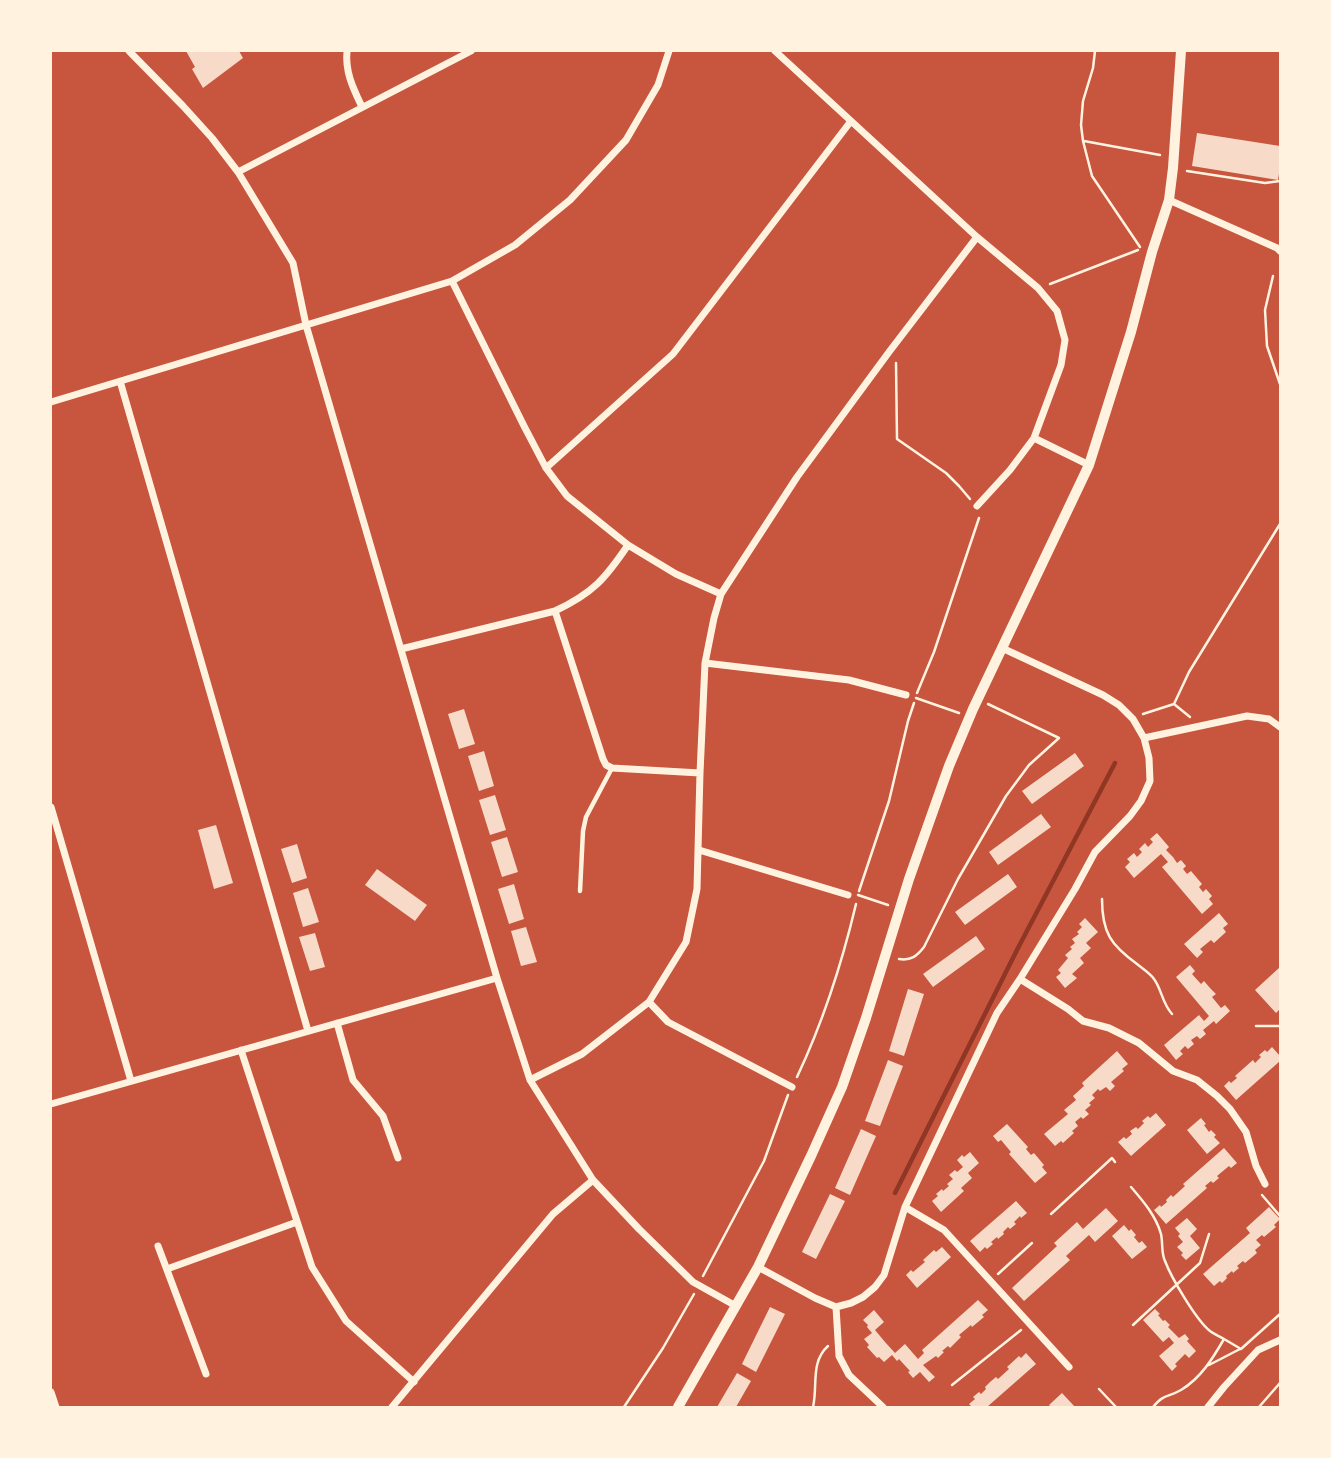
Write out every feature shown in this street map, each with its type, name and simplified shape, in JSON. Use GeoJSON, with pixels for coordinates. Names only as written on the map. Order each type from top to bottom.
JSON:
{"type":"FeatureCollection","features":[{"type":"Feature","properties":{"kind":"street"},"geometry":{"type":"LineString","coordinates":[[129,51],[190,114],[238,172],[292,263],[306,325],[497,978],[530,1080],[593,1181],[693,1282],[736,1306]]}},
{"type":"Feature","properties":{"kind":"street"},"geometry":{"type":"LineString","coordinates":[[347,51],[346,66],[350,82],[362,107]]}},
{"type":"Feature","properties":{"kind":"street"},"geometry":{"type":"LineString","coordinates":[[238,172],[471,51]]}},
{"type":"Feature","properties":{"kind":"street"},"geometry":{"type":"LineString","coordinates":[[51,402],[452,281],[515,245],[570,200],[589,180],[626,140],[658,85],[669,51]]}},
{"type":"Feature","properties":{"kind":"street"},"geometry":{"type":"LineString","coordinates":[[775,51],[978,237],[1038,288],[1057,311],[1065,340],[1061,365],[1034,438],[1010,470],[976,506]]}},
{"type":"Feature","properties":{"kind":"street"},"geometry":{"type":"LineString","coordinates":[[678,1407],[758,1267],[842,1087],[949,765],[1088,465],[1131,332],[1169,200],[1181,51]]}},
{"type":"Feature","properties":{"kind":"street"},"geometry":{"type":"LineString","coordinates":[[546,468],[673,354],[851,121]]}},
{"type":"Feature","properties":{"kind":"street"},"geometry":{"type":"LineString","coordinates":[[1169,200],[1280,251]]}},
{"type":"Feature","properties":{"kind":"street"},"geometry":{"type":"LineString","coordinates":[[530,1080],[582,1054],[649,1002],[686,942],[697,889],[705,663],[721,593],[797,477],[978,237]]}},
{"type":"Feature","properties":{"kind":"street"},"geometry":{"type":"LineString","coordinates":[[452,281],[546,468],[568,495],[628,545],[676,575],[721,593]]}},
{"type":"Feature","properties":{"kind":"street"},"geometry":{"type":"LineString","coordinates":[[120,381],[308,1031]]}},
{"type":"Feature","properties":{"kind":"street"},"geometry":{"type":"LineString","coordinates":[[1034,438],[1088,465]]}},
{"type":"Feature","properties":{"kind":"street"},"geometry":{"type":"LineString","coordinates":[[401,649],[555,611],[575,602],[594,589],[628,545]]}},
{"type":"Feature","properties":{"kind":"street"},"geometry":{"type":"LineString","coordinates":[[555,611],[606,765],[612,768],[700,773]]}},
{"type":"Feature","properties":{"kind":"street"},"geometry":{"type":"LineString","coordinates":[[758,1267],[836,1307],[863,1297],[875,1287],[884,1275],[905,1207],[997,1013],[1075,889],[1095,852],[1130,816],[1141,801],[1150,780],[1149,758],[1144,738],[1133,719],[1119,705],[1002,648]]}},
{"type":"Feature","properties":{"kind":"street"},"geometry":{"type":"LineString","coordinates":[[705,663],[849,680],[906,695]]}},
{"type":"Feature","properties":{"kind":"street"},"geometry":{"type":"LineString","coordinates":[[1144,738],[1247,716],[1269,719],[1280,727]]}},
{"type":"Feature","properties":{"kind":"street"},"geometry":{"type":"LineString","coordinates":[[51,807],[131,1081]]}},
{"type":"Feature","properties":{"kind":"street"},"geometry":{"type":"LineString","coordinates":[[699,850],[848,895]]}},
{"type":"Feature","properties":{"kind":"street"},"geometry":{"type":"LineString","coordinates":[[51,1104],[497,978]]}},
{"type":"Feature","properties":{"kind":"street"},"geometry":{"type":"LineString","coordinates":[[1020,979],[1083,1021],[1109,1028],[1139,1043],[1173,1072],[1197,1080],[1217,1096],[1246,1132],[1256,1166],[1265,1184]]}},
{"type":"Feature","properties":{"kind":"street"},"geometry":{"type":"LineString","coordinates":[[649,1002],[668,1022],[792,1087]]}},
{"type":"Feature","properties":{"kind":"street"},"geometry":{"type":"LineString","coordinates":[[337,1023],[353,1080],[383,1116],[398,1158]]}},
{"type":"Feature","properties":{"kind":"street"},"geometry":{"type":"LineString","coordinates":[[241,1050],[312,1268],[346,1321],[414,1382]]}},
{"type":"Feature","properties":{"kind":"street"},"geometry":{"type":"LineString","coordinates":[[392,1407],[553,1214],[593,1181]]}},
{"type":"Feature","properties":{"kind":"street"},"geometry":{"type":"LineString","coordinates":[[905,1207],[944,1230],[1069,1367]]}},
{"type":"Feature","properties":{"kind":"street"},"geometry":{"type":"LineString","coordinates":[[167,1269],[297,1222]]}},
{"type":"Feature","properties":{"kind":"street"},"geometry":{"type":"LineString","coordinates":[[158,1246],[205,1374]]}},
{"type":"Feature","properties":{"kind":"street"},"geometry":{"type":"LineString","coordinates":[[836,1307],[839,1356],[849,1375],[883,1407]]}},
{"type":"Feature","properties":{"kind":"street"},"geometry":{"type":"LineString","coordinates":[[1208,1407],[1258,1350],[1280,1339]]}},
{"type":"Feature","properties":{"kind":"street"},"geometry":{"type":"LineString","coordinates":[[51,1392],[56,1407]]}},
{"type":"Feature","properties":{"kind":"lane"},"geometry":{"type":"LineString","coordinates":[[580,891],[586,817],[612,768]]}},
{"type":"Feature","properties":{"kind":"path"},"geometry":{"type":"LineString","coordinates":[[1038,288],[1141,248],[1092,176],[1083,141],[1083,101],[1095,51]]}},
{"type":"Feature","properties":{"kind":"path"},"geometry":{"type":"LineString","coordinates":[[1083,141],[1265,183],[1280,181]]}},
{"type":"Feature","properties":{"kind":"path"},"geometry":{"type":"LineString","coordinates":[[1273,276],[1265,310],[1267,346],[1280,384]]}},
{"type":"Feature","properties":{"kind":"path"},"geometry":{"type":"LineString","coordinates":[[624,1407],[663,1349],[764,1161],[792,1087],[816,1034],[889,801],[908,720],[982,511],[946,473],[897,439],[896,358],[889,352]]}},
{"type":"Feature","properties":{"kind":"path"},"geometry":{"type":"LineString","coordinates":[[1133,719],[1143,713],[1174,704],[1189,672],[1280,524]]}},
{"type":"Feature","properties":{"kind":"path"},"geometry":{"type":"LineString","coordinates":[[915,698],[970,717]]}},
{"type":"Feature","properties":{"kind":"path"},"geometry":{"type":"LineString","coordinates":[[885,956],[901,960],[918,955],[1006,796],[1029,765],[1059,737],[978,699]]}},
{"type":"Feature","properties":{"kind":"path"},"geometry":{"type":"LineString","coordinates":[[1174,704],[1200,726]]}},
{"type":"Feature","properties":{"kind":"path"},"geometry":{"type":"LineString","coordinates":[[848,895],[858,895],[900,909]]}},
{"type":"Feature","properties":{"kind":"path"},"geometry":{"type":"LineString","coordinates":[[1102,899],[1102,914],[1109,940],[1155,979],[1166,1007],[1172,1014]]}},
{"type":"Feature","properties":{"kind":"path"},"geometry":{"type":"LineString","coordinates":[[1256,1026],[1280,1026]]}},
{"type":"Feature","properties":{"kind":"path"},"geometry":{"type":"LineString","coordinates":[[1051,1214],[1112,1158],[1115,1162]]}},
{"type":"Feature","properties":{"kind":"path"},"geometry":{"type":"LineString","coordinates":[[1131,1188],[1154,1219],[1161,1234],[1163,1259],[1199,1319],[1210,1331],[1241,1349]]}},
{"type":"Feature","properties":{"kind":"path"},"geometry":{"type":"LineString","coordinates":[[1258,1191],[1280,1216]]}},
{"type":"Feature","properties":{"kind":"path"},"geometry":{"type":"LineString","coordinates":[[1133,1325],[1200,1263],[1209,1234]]}},
{"type":"Feature","properties":{"kind":"path"},"geometry":{"type":"LineString","coordinates":[[990,1281],[1032,1243]]}},
{"type":"Feature","properties":{"kind":"path"},"geometry":{"type":"LineString","coordinates":[[1153,1407],[1162,1397],[1181,1390],[1209,1366],[1241,1349],[1280,1314]]}},
{"type":"Feature","properties":{"kind":"path"},"geometry":{"type":"LineString","coordinates":[[952,1384],[1029,1323]]}},
{"type":"Feature","properties":{"kind":"path"},"geometry":{"type":"LineString","coordinates":[[813,1407],[817,1360],[821,1352],[838,1337]]}},
{"type":"Feature","properties":{"kind":"path"},"geometry":{"type":"LineString","coordinates":[[1209,1366],[1224,1339]]}},
{"type":"Feature","properties":{"kind":"path"},"geometry":{"type":"LineString","coordinates":[[1259,1407],[1280,1383]]}},
{"type":"Feature","properties":{"kind":"path"},"geometry":{"type":"LineString","coordinates":[[1099,1389],[1116,1407]]}},
{"type":"Feature","properties":{"kind":"building"},"geometry":{"type":"Polygon","coordinates":[[[186,51],[239,51],[243,58],[203,88],[186,51]]]}},
{"type":"Feature","properties":{"kind":"building"},"geometry":{"type":"Polygon","coordinates":[[[1197,133],[1280,146],[1278,180],[1192,166],[1197,133]]]}},
{"type":"Feature","properties":{"kind":"building"},"geometry":{"type":"Polygon","coordinates":[[[464,709],[475,744],[459,749],[448,714],[464,709]]]}},
{"type":"Feature","properties":{"kind":"building"},"geometry":{"type":"Polygon","coordinates":[[[484,751],[494,786],[479,791],[468,756],[484,751]]]}},
{"type":"Feature","properties":{"kind":"building"},"geometry":{"type":"Polygon","coordinates":[[[1075,753],[1084,766],[1032,804],[1022,791],[1075,753]]]}},
{"type":"Feature","properties":{"kind":"building"},"geometry":{"type":"Polygon","coordinates":[[[495,795],[506,830],[490,835],[479,800],[495,795]]]}},
{"type":"Feature","properties":{"kind":"building"},"geometry":{"type":"Polygon","coordinates":[[[1041,814],[1051,827],[998,865],[989,852],[1041,814]]]}},
{"type":"Feature","properties":{"kind":"building"},"geometry":{"type":"Polygon","coordinates":[[[216,825],[233,883],[214,889],[198,830],[216,825]]]}},
{"type":"Feature","properties":{"kind":"building"},"geometry":{"type":"Polygon","coordinates":[[[1157,833],[1169,847],[1166,850],[1177,863],[1181,860],[1186,866],[1183,869],[1187,874],[1191,871],[1202,884],[1199,887],[1203,892],[1206,889],[1212,896],[1209,899],[1213,904],[1202,914],[1162,867],[1168,862],[1161,854],[1134,878],[1125,867],[1130,862],[1127,859],[1134,853],[1137,857],[1142,852],[1139,849],[1145,843],[1148,847],[1153,842],[1150,839],[1157,833]]]}},
{"type":"Feature","properties":{"kind":"building"},"geometry":{"type":"Polygon","coordinates":[[[507,837],[518,872],[502,877],[491,842],[507,837]]]}},
{"type":"Feature","properties":{"kind":"building"},"geometry":{"type":"Polygon","coordinates":[[[297,844],[307,878],[292,883],[281,849],[297,844]]]}},
{"type":"Feature","properties":{"kind":"building"},"geometry":{"type":"Polygon","coordinates":[[[377,869],[427,905],[415,921],[365,885],[377,869]]]}},
{"type":"Feature","properties":{"kind":"building"},"geometry":{"type":"Polygon","coordinates":[[[1008,874],[1017,887],[965,925],[955,912],[1008,874]]]}},
{"type":"Feature","properties":{"kind":"building"},"geometry":{"type":"Polygon","coordinates":[[[514,884],[524,919],[509,924],[498,889],[514,884]]]}},
{"type":"Feature","properties":{"kind":"building"},"geometry":{"type":"Polygon","coordinates":[[[308,888],[319,922],[303,927],[293,893],[308,888]]]}},
{"type":"Feature","properties":{"kind":"building"},"geometry":{"type":"Polygon","coordinates":[[[1219,913],[1228,924],[1223,928],[1226,932],[1214,943],[1211,940],[1200,949],[1203,952],[1197,958],[1184,944],[1219,913]]]}},
{"type":"Feature","properties":{"kind":"building"},"geometry":{"type":"Polygon","coordinates":[[[1085,918],[1098,932],[1086,943],[1091,948],[1080,958],[1084,963],[1072,974],[1077,978],[1065,988],[1056,977],[1061,973],[1058,970],[1068,958],[1065,955],[1072,949],[1070,947],[1075,943],[1072,939],[1079,934],[1077,932],[1082,927],[1079,924],[1085,918]]]}},
{"type":"Feature","properties":{"kind":"building"},"geometry":{"type":"Polygon","coordinates":[[[526,927],[537,962],[521,966],[511,931],[526,927]]]}},
{"type":"Feature","properties":{"kind":"building"},"geometry":{"type":"Polygon","coordinates":[[[315,933],[325,967],[310,971],[299,937],[315,933]]]}},
{"type":"Feature","properties":{"kind":"building"},"geometry":{"type":"Polygon","coordinates":[[[976,936],[985,949],[933,987],[923,974],[976,936]]]}},
{"type":"Feature","properties":{"kind":"building"},"geometry":{"type":"Polygon","coordinates":[[[1190,965],[1195,971],[1192,974],[1201,984],[1204,981],[1216,994],[1212,997],[1221,1008],[1225,1005],[1230,1011],[1216,1024],[1214,1021],[1203,1030],[1206,1034],[1200,1039],[1197,1036],[1191,1040],[1194,1044],[1188,1049],[1185,1046],[1180,1051],[1183,1054],[1176,1060],[1164,1045],[1199,1015],[1204,1021],[1209,1016],[1176,977],[1190,965]]]}},
{"type":"Feature","properties":{"kind":"building"},"geometry":{"type":"Polygon","coordinates":[[[1280,967],[1280,1009],[1276,1013],[1255,990],[1280,967]]]}},
{"type":"Feature","properties":{"kind":"building"},"geometry":{"type":"Polygon","coordinates":[[[908,989],[924,994],[904,1056],[889,1051],[908,989]]]}},
{"type":"Feature","properties":{"kind":"building"},"geometry":{"type":"Polygon","coordinates":[[[1272,1047],[1280,1056],[1280,1061],[1236,1100],[1224,1086],[1272,1047]]]}},
{"type":"Feature","properties":{"kind":"building"},"geometry":{"type":"Polygon","coordinates":[[[1117,1051],[1128,1064],[1111,1082],[1115,1086],[1110,1091],[1106,1087],[1100,1091],[1098,1089],[1092,1095],[1095,1098],[1085,1110],[1089,1114],[1075,1122],[1078,1126],[1072,1131],[1074,1133],[1055,1146],[1044,1134],[1068,1114],[1064,1110],[1076,1100],[1073,1096],[1084,1086],[1082,1083],[1117,1051]]]}},
{"type":"Feature","properties":{"kind":"building"},"geometry":{"type":"Polygon","coordinates":[[[888,1060],[903,1066],[880,1126],[865,1121],[888,1060]]]}},
{"type":"Feature","properties":{"kind":"building"},"geometry":{"type":"Polygon","coordinates":[[[1156,1113],[1166,1125],[1131,1156],[1118,1142],[1132,1134],[1130,1131],[1136,1127],[1138,1129],[1148,1116],[1150,1118],[1156,1113]]]}},
{"type":"Feature","properties":{"kind":"building"},"geometry":{"type":"Polygon","coordinates":[[[1201,1118],[1209,1132],[1211,1130],[1216,1135],[1214,1137],[1220,1143],[1207,1154],[1187,1130],[1201,1118]]]}},
{"type":"Feature","properties":{"kind":"building"},"geometry":{"type":"Polygon","coordinates":[[[1007,1124],[1028,1147],[1026,1149],[1031,1155],[1034,1153],[1044,1165],[1042,1167],[1047,1173],[1035,1183],[1009,1154],[1011,1152],[1001,1140],[998,1142],[993,1136],[1007,1124]]]}},
{"type":"Feature","properties":{"kind":"building"},"geometry":{"type":"Polygon","coordinates":[[[861,1129],[876,1136],[850,1195],[835,1188],[861,1129]]]}},
{"type":"Feature","properties":{"kind":"building"},"geometry":{"type":"Polygon","coordinates":[[[1224,1148],[1237,1163],[1217,1176],[1219,1178],[1213,1183],[1211,1181],[1205,1186],[1207,1188],[1166,1224],[1154,1210],[1167,1202],[1171,1195],[1173,1197],[1185,1186],[1183,1184],[1224,1148]]]}},
{"type":"Feature","properties":{"kind":"building"},"geometry":{"type":"Polygon","coordinates":[[[970,1152],[979,1163],[968,1173],[972,1178],[961,1188],[964,1191],[941,1212],[932,1201],[938,1196],[936,1194],[949,1186],[947,1184],[953,1179],[949,1175],[963,1167],[957,1160],[970,1152]]]}},
{"type":"Feature","properties":{"kind":"building"},"geometry":{"type":"Polygon","coordinates":[[[830,1194],[845,1201],[816,1259],[802,1252],[830,1194]]]}},
{"type":"Feature","properties":{"kind":"building"},"geometry":{"type":"Polygon","coordinates":[[[1016,1201],[1027,1213],[991,1242],[993,1244],[987,1249],[985,1247],[980,1252],[970,1241],[1016,1201]]]}},
{"type":"Feature","properties":{"kind":"building"},"geometry":{"type":"Polygon","coordinates":[[[1269,1207],[1280,1219],[1274,1225],[1276,1227],[1256,1240],[1261,1245],[1255,1250],[1257,1253],[1237,1266],[1239,1268],[1226,1276],[1222,1283],[1220,1281],[1214,1286],[1203,1274],[1250,1233],[1246,1228],[1269,1207]]]}},
{"type":"Feature","properties":{"kind":"building"},"geometry":{"type":"Polygon","coordinates":[[[1106,1208],[1118,1221],[1095,1242],[1089,1235],[1066,1256],[1070,1260],[1024,1301],[1012,1288],[1057,1246],[1054,1243],[1077,1222],[1083,1229],[1106,1208]]]}},
{"type":"Feature","properties":{"kind":"building"},"geometry":{"type":"Polygon","coordinates":[[[1187,1218],[1197,1229],[1190,1236],[1200,1248],[1186,1260],[1177,1247],[1183,1242],[1175,1228],[1187,1218]]]}},
{"type":"Feature","properties":{"kind":"building"},"geometry":{"type":"Polygon","coordinates":[[[1124,1225],[1136,1235],[1134,1237],[1139,1243],[1142,1241],[1147,1247],[1132,1259],[1112,1236],[1124,1225]]]}},
{"type":"Feature","properties":{"kind":"building"},"geometry":{"type":"Polygon","coordinates":[[[942,1247],[951,1257],[917,1288],[906,1275],[925,1262],[923,1260],[934,1250],[936,1252],[942,1247]]]}},
{"type":"Feature","properties":{"kind":"building"},"geometry":{"type":"Polygon","coordinates":[[[978,1300],[988,1310],[982,1315],[984,1317],[959,1335],[961,1337],[950,1348],[948,1346],[942,1351],[944,1352],[938,1358],[936,1356],[923,1365],[935,1377],[929,1382],[920,1372],[913,1378],[908,1372],[910,1371],[892,1355],[884,1362],[867,1347],[869,1345],[864,1339],[872,1333],[863,1320],[874,1310],[884,1322],[875,1330],[885,1342],[895,1353],[905,1344],[918,1359],[924,1353],[922,1350],[978,1300]]]}},
{"type":"Feature","properties":{"kind":"building"},"geometry":{"type":"Polygon","coordinates":[[[770,1307],[785,1314],[756,1372],[742,1364],[770,1307]]]}},
{"type":"Feature","properties":{"kind":"building"},"geometry":{"type":"Polygon","coordinates":[[[1155,1309],[1179,1338],[1185,1334],[1189,1339],[1187,1341],[1196,1351],[1189,1358],[1185,1354],[1172,1371],[1159,1356],[1174,1343],[1169,1337],[1163,1342],[1143,1320],[1155,1309]]]}},
{"type":"Feature","properties":{"kind":"building"},"geometry":{"type":"Polygon","coordinates":[[[1026,1353],[1036,1364],[987,1407],[972,1407],[969,1404],[975,1399],[973,1397],[979,1392],[981,1394],[990,1382],[996,1377],[998,1379],[1009,1369],[1007,1367],[1026,1353]]]}},
{"type":"Feature","properties":{"kind":"building"},"geometry":{"type":"Polygon","coordinates":[[[737,1373],[751,1381],[736,1407],[717,1407],[737,1373]]]}},
{"type":"Feature","properties":{"kind":"building"},"geometry":{"type":"Polygon","coordinates":[[[1062,1393],[1075,1407],[1049,1405],[1062,1393]]]}},
{"type":"Feature","properties":{"kind":"waterway"},"geometry":{"type":"LineString","coordinates":[[895,1193],[1115,763]]}}]}
